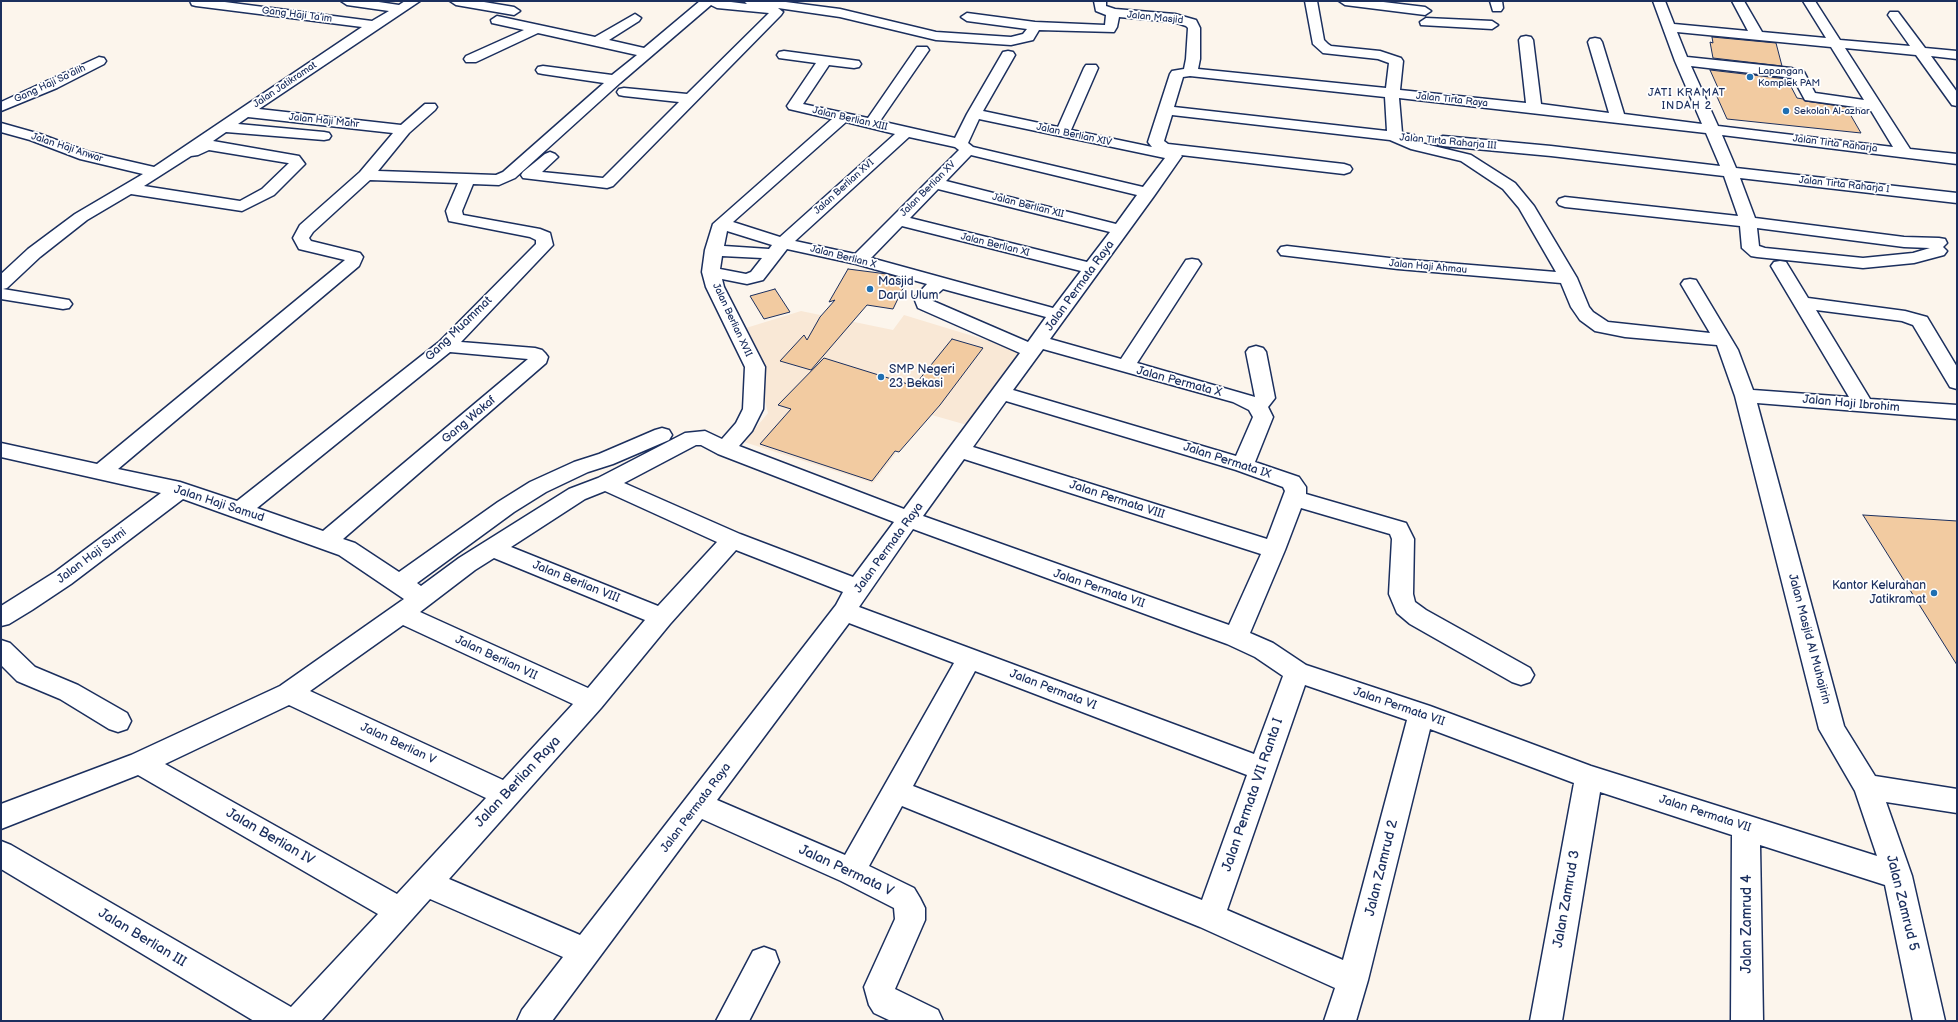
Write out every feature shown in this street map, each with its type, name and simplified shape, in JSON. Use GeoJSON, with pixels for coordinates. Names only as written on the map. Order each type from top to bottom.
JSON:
{"type":"FeatureCollection","features":[{"type":"Feature","properties":{"kind":"street"},"geometry":{"type":"LineString","coordinates":[[347,1],[401,9]]}},
{"type":"Feature","properties":{"kind":"street","name":"Jalan Jatikramat"},"geometry":{"type":"LineString","coordinates":[[133,190],[244,112],[374,25],[414,1]]}},
{"type":"Feature","properties":{"kind":"street"},"geometry":{"type":"LineString","coordinates":[[456,1],[520,7],[485,27]]}},
{"type":"Feature","properties":{"kind":"street"},"geometry":{"type":"LineString","coordinates":[[750,1],[840,13],[936,36],[1017,40],[1028,37],[1035,26]]}},
{"type":"Feature","properties":{"kind":"street","name":"Jalan Masjid"},"geometry":{"type":"LineString","coordinates":[[1100,1],[1100,8],[1113,13],[1175,18],[1191,23],[1194,28],[1194,37],[1193,59],[1190,72]]}},
{"type":"Feature","properties":{"kind":"street"},"geometry":{"type":"LineString","coordinates":[[1312,1],[1318,41],[1323,47],[1328,50],[1380,55],[1396,61],[1392,94],[1396,137],[1416,146],[1466,158],[1509,186],[1526,206],[1568,278],[1580,307],[1586,316],[1602,327],[1625,331],[1722,340]]}},
{"type":"Feature","properties":{"kind":"street"},"geometry":{"type":"LineString","coordinates":[[1345,1],[1371,10],[1492,25]]}},
{"type":"Feature","properties":{"kind":"street"},"geometry":{"type":"LineString","coordinates":[[1659,1],[1682,61],[1731,173],[1748,222],[1751,248],[1757,252],[1863,263],[1914,258],[1939,247]]}},
{"type":"Feature","properties":{"kind":"street"},"geometry":{"type":"LineString","coordinates":[[1738,1],[1757,35]]}},
{"type":"Feature","properties":{"kind":"street"},"geometry":{"type":"LineString","coordinates":[[1809,1],[1873,105],[1904,152]]}},
{"type":"Feature","properties":{"kind":"street","name":"Gang Haji Ta’im"},"geometry":{"type":"LineString","coordinates":[[196,2],[374,25]]}},
{"type":"Feature","properties":{"kind":"street"},"geometry":{"type":"LineString","coordinates":[[366,175],[467,180],[499,180],[509,175],[625,84],[715,2],[777,12],[607,183],[529,175],[600,113]]}},
{"type":"Feature","properties":{"kind":"street"},"geometry":{"type":"LineString","coordinates":[[967,17],[1035,26],[1106,30],[1111,28],[1113,13]]}},
{"type":"Feature","properties":{"kind":"street"},"geometry":{"type":"LineString","coordinates":[[1894,15],[1957,102]]}},
{"type":"Feature","properties":{"kind":"street"},"geometry":{"type":"LineString","coordinates":[[597,42],[635,18]]}},
{"type":"Feature","properties":{"kind":"street"},"geometry":{"type":"LineString","coordinates":[[497,20],[597,42],[650,60]]}},
{"type":"Feature","properties":{"kind":"street"},"geometry":{"type":"LineString","coordinates":[[1670,28],[1957,55]]}},
{"type":"Feature","properties":{"kind":"street"},"geometry":{"type":"LineString","coordinates":[[470,59],[536,29]]}},
{"type":"Feature","properties":{"kind":"street"},"geometry":{"type":"LineString","coordinates":[[1526,40],[1534,108]]}},
{"type":"Feature","properties":{"kind":"street"},"geometry":{"type":"LineString","coordinates":[[1595,42],[1618,118]]}},
{"type":"Feature","properties":{"kind":"street"},"geometry":{"type":"LineString","coordinates":[[871,124],[922,50]]}},
{"type":"Feature","properties":{"kind":"street"},"geometry":{"type":"LineString","coordinates":[[784,55],[854,64]]}},
{"type":"Feature","properties":{"kind":"street","name":"Jalan Berlian XV"},"geometry":{"type":"LineString","coordinates":[[859,260],[934,183],[964,147],[974,114],[1008,56]]}},
{"type":"Feature","properties":{"kind":"street","name":"Gang Haji Sa'alih"},"geometry":{"type":"LineString","coordinates":[[1,107],[52,85],[99,60]]}},
{"type":"Feature","properties":{"kind":"street","name":"Jalan Berlian XIII"},"geometry":{"type":"LineString","coordinates":[[825,60],[794,106],[906,132],[1148,193]]}},
{"type":"Feature","properties":{"kind":"street"},"geometry":{"type":"LineString","coordinates":[[1682,61],[1791,72],[1799,75],[1810,97],[1873,105]]}},
{"type":"Feature","properties":{"kind":"street"},"geometry":{"type":"LineString","coordinates":[[1063,132],[1091,68]]}},
{"type":"Feature","properties":{"kind":"street"},"geometry":{"type":"LineString","coordinates":[[543,70],[625,84],[690,98]]}},
{"type":"Feature","properties":{"kind":"street"},"geometry":{"type":"LineString","coordinates":[[1169,152],[1156,142],[1176,74],[1190,72]]}},
{"type":"Feature","properties":{"kind":"street","name":"Jalan Tirta Raya"},"geometry":{"type":"LineString","coordinates":[[1190,72],[1534,108],[1713,130]]}},
{"type":"Feature","properties":{"kind":"street"},"geometry":{"type":"LineString","coordinates":[[612,102],[625,84]]}},
{"type":"Feature","properties":{"kind":"street"},"geometry":{"type":"LineString","coordinates":[[101,472],[353,262],[354,257],[347,254],[326,251],[305,245],[301,238],[306,229],[366,175],[404,130],[430,107]]}},
{"type":"Feature","properties":{"kind":"street","name":"Jalan Tirta Raharja III"},"geometry":{"type":"LineString","coordinates":[[1166,110],[1396,137],[1551,151],[1731,173]]}},
{"type":"Feature","properties":{"kind":"street","name":"Jalan Haji Mahr"},"geometry":{"type":"LineString","coordinates":[[244,112],[404,130]]}},
{"type":"Feature","properties":{"kind":"street","name":"Jalan Berlian XIV"},"geometry":{"type":"LineString","coordinates":[[974,114],[1169,152],[1344,169]]}},
{"type":"Feature","properties":{"kind":"street"},"geometry":{"type":"LineString","coordinates":[[721,224],[843,117]]}},
{"type":"Feature","properties":{"kind":"street","name":"Jalan Haji Anwar"},"geometry":{"type":"LineString","coordinates":[[1,127],[35,137],[85,156],[157,172]]}},
{"type":"Feature","properties":{"kind":"street"},"geometry":{"type":"LineString","coordinates":[[222,127],[339,137]]}},
{"type":"Feature","properties":{"kind":"street","name":"Jalan Tirta Raharja"},"geometry":{"type":"LineString","coordinates":[[1713,130],[1957,159]]}},
{"type":"Feature","properties":{"kind":"street","name":"Jalan Berlian XVI"},"geometry":{"type":"LineString","coordinates":[[711,272],[747,279],[757,276],[778,248],[906,132]]}},
{"type":"Feature","properties":{"kind":"street"},"geometry":{"type":"LineString","coordinates":[[1,284],[34,253],[81,218],[133,190],[201,146],[207,145],[294,159],[297,163],[268,192],[242,206],[133,190]]}},
{"type":"Feature","properties":{"kind":"street","name":"Jalan Permata Raya"},"geometry":{"type":"LineString","coordinates":[[533,1021],[699,805],[844,611],[858,588],[1002,394],[1035,346],[1148,193],[1169,152]]}},
{"type":"Feature","properties":{"kind":"street","name":"Jalan Tirta Raharja I"},"geometry":{"type":"LineString","coordinates":[[1731,173],[1957,198]]}},
{"type":"Feature","properties":{"kind":"street","name":"Gang Muammat"},"geometry":{"type":"LineString","coordinates":[[240,510],[446,346],[545,245],[544,237],[534,234],[455,218],[454,211],[467,180]]}},
{"type":"Feature","properties":{"kind":"street","name":"Jalan Berlian XII"},"geometry":{"type":"LineString","coordinates":[[934,183],[1121,230]]}},
{"type":"Feature","properties":{"kind":"street"},"geometry":{"type":"LineString","coordinates":[[1565,202],[1748,222],[1904,242],[1939,247],[1957,253]]}},
{"type":"Feature","properties":{"kind":"street","name":"Jalan Berlian XI"},"geometry":{"type":"LineString","coordinates":[[898,220],[1093,269]]}},
{"type":"Feature","properties":{"kind":"street","name":"Jalan Berlian X"},"geometry":{"type":"LineString","coordinates":[[721,224],[778,248],[859,260],[1058,315]]}},
{"type":"Feature","properties":{"kind":"street","name":"Jalan Berlian XVII"},"geometry":{"type":"LineString","coordinates":[[721,224],[714,250],[711,272],[715,287],[755,367],[752,409],[745,426],[725,449]]}},
{"type":"Feature","properties":{"kind":"street"},"geometry":{"type":"LineString","coordinates":[[714,250],[778,248]]}},
{"type":"Feature","properties":{"kind":"street","name":"Jalan Haji Ahmau"},"geometry":{"type":"LineString","coordinates":[[1287,251],[1398,264],[1568,278]]}},
{"type":"Feature","properties":{"kind":"street"},"geometry":{"type":"LineString","coordinates":[[1125,367],[1192,264]]}},
{"type":"Feature","properties":{"kind":"street"},"geometry":{"type":"LineString","coordinates":[[1780,266],[1864,404]]}},
{"type":"Feature","properties":{"kind":"street","name":"Jalan Permata X"},"geometry":{"type":"LineString","coordinates":[[939,283],[923,298],[924,304],[1035,346],[1125,367],[1240,398],[1256,405]]}},
{"type":"Feature","properties":{"kind":"street","name":"Jalan Masjid Al Muhajirin"},"geometry":{"type":"LineString","coordinates":[[1690,284],[1728,350],[1745,396],[1832,729],[1867,787]]}},
{"type":"Feature","properties":{"kind":"street"},"geometry":{"type":"LineString","coordinates":[[1,294],[63,304]]}},
{"type":"Feature","properties":{"kind":"street"},"geometry":{"type":"LineString","coordinates":[[1802,303],[1905,316],[1920,321],[1957,383]]}},
{"type":"Feature","properties":{"kind":"street","name":"Gang Wakaf"},"geometry":{"type":"LineString","coordinates":[[326,541],[536,363],[538,357],[535,354],[446,346]]}},
{"type":"Feature","properties":{"kind":"street"},"geometry":{"type":"LineString","coordinates":[[1243,465],[1263,417],[1261,411],[1256,405],[1266,398],[1256,352]]}},
{"type":"Feature","properties":{"kind":"street","name":"Jalan Permata IX"},"geometry":{"type":"LineString","coordinates":[[1002,394],[1243,465],[1291,482],[1295,487],[1293,498]]}},
{"type":"Feature","properties":{"kind":"street","name":"Jalan Haji Ibrohim"},"geometry":{"type":"LineString","coordinates":[[1745,396],[1957,412]]}},
{"type":"Feature","properties":{"kind":"street"},"geometry":{"type":"LineString","coordinates":[[399,584],[506,507],[538,488],[581,467],[606,459],[662,435]]}},
{"type":"Feature","properties":{"kind":"street","name":"Jalan Permata VII"},"geometry":{"type":"LineString","coordinates":[[1,817],[59,793],[140,763],[290,693],[490,548],[577,494],[606,483],[692,438],[705,438],[725,449],[909,519],[1079,582],[1236,637],[1264,650],[1297,672],[1421,714],[1589,777],[1898,876]]}},
{"type":"Feature","properties":{"kind":"street","name":"Jalan Haji Samud"},"geometry":{"type":"LineString","coordinates":[[1,450],[180,490],[240,510],[347,549],[421,598]]}},
{"type":"Feature","properties":{"kind":"street","name":"Jalan Permata VIII"},"geometry":{"type":"LineString","coordinates":[[960,450],[1274,550]]}},
{"type":"Feature","properties":{"kind":"street"},"geometry":{"type":"LineString","coordinates":[[606,483],[732,540],[858,588]]}},
{"type":"Feature","properties":{"kind":"street"},"geometry":{"type":"LineString","coordinates":[[506,507],[569,487],[577,494]]}},
{"type":"Feature","properties":{"kind":"street","name":"Jalan Haji Sumi"},"geometry":{"type":"LineString","coordinates":[[1,617],[24,604],[63,578],[180,490]]}},
{"type":"Feature","properties":{"kind":"street"},"geometry":{"type":"LineString","coordinates":[[1236,637],[1274,550],[1293,498],[1398,529],[1403,539],[1401,594],[1405,607],[1418,617],[1521,675]]}},
{"type":"Feature","properties":{"kind":"street","name":"Jalan Berlian Raya"},"geometry":{"type":"LineString","coordinates":[[300,1021],[592,701],[662,617],[732,540]]}},
{"type":"Feature","properties":{"kind":"street","name":"Jalan Berlian VIII"},"geometry":{"type":"LineString","coordinates":[[490,548],[662,617]]}},
{"type":"Feature","properties":{"kind":"street","name":"Jalan Permata VI"},"geometry":{"type":"LineString","coordinates":[[844,611],[1262,769]]}},
{"type":"Feature","properties":{"kind":"street","name":"Jalan Berlian VII"},"geometry":{"type":"LineString","coordinates":[[401,614],[592,701]]}},
{"type":"Feature","properties":{"kind":"street"},"geometry":{"type":"LineString","coordinates":[[1,650],[26,674],[69,692],[118,721]]}},
{"type":"Feature","properties":{"kind":"street"},"geometry":{"type":"LineString","coordinates":[[851,872],[969,658]]}},
{"type":"Feature","properties":{"kind":"street","name":"Jalan Permata VII Ranta I"},"geometry":{"type":"LineString","coordinates":[[1210,917],[1297,672]]}},
{"type":"Feature","properties":{"kind":"street","name":"Jalan Berlian V"},"geometry":{"type":"LineString","coordinates":[[290,693],[507,795]]}},
{"type":"Feature","properties":{"kind":"street","name":"Jalan Zamrud 2"},"geometry":{"type":"LineString","coordinates":[[1340,1021],[1353,980],[1421,714]]}},
{"type":"Feature","properties":{"kind":"street","name":"Jalan Berlian IV"},"geometry":{"type":"LineString","coordinates":[[140,763],[400,911]]}},
{"type":"Feature","properties":{"kind":"street","name":"Jalan Zamrud 3"},"geometry":{"type":"LineString","coordinates":[[1546,1021],[1589,777]]}},
{"type":"Feature","properties":{"kind":"street"},"geometry":{"type":"LineString","coordinates":[[1867,787],[1957,801]]}},
{"type":"Feature","properties":{"kind":"street","name":"Jalan Zamrud 5"},"geometry":{"type":"LineString","coordinates":[[1867,787],[1898,876],[1929,1021]]}},
{"type":"Feature","properties":{"kind":"street"},"geometry":{"type":"LineString","coordinates":[[895,791],[1210,917],[1353,980]]}},
{"type":"Feature","properties":{"kind":"street","name":"Jalan Permata V"},"geometry":{"type":"LineString","coordinates":[[699,805],[851,872],[904,898],[910,908],[910,920],[879,986],[880,994],[885,1002],[918,1019]]}},
{"type":"Feature","properties":{"kind":"street","name":"Jalan Zamrud 4"},"geometry":{"type":"LineString","coordinates":[[1746,827],[1747,1021]]}},
{"type":"Feature","properties":{"kind":"street","name":"Jalan Berlian III"},"geometry":{"type":"LineString","coordinates":[[1,854],[284,1021]]}},
{"type":"Feature","properties":{"kind":"street"},"geometry":{"type":"LineString","coordinates":[[426,883],[544,935],[587,952]]}},
{"type":"Feature","properties":{"kind":"street"},"geometry":{"type":"LineString","coordinates":[[732,1021],[764,962]]}},
{"type":"Feature","properties":{"kind":"shaded area","name":"SMP Negeri 23 Bekasi"},"geometry":{"type":"Polygon","coordinates":[[[801,311],[893,330],[904,315],[1022,351],[967,425],[893,404],[861,442],[896,453],[873,483],[744,442],[768,413],[746,328],[801,311]]]}},
{"type":"Feature","properties":{"kind":"building"},"geometry":{"type":"Polygon","coordinates":[[[1712,37],[1776,43],[1782,66],[1713,58],[1710,42],[1713,43],[1712,37]]]}},
{"type":"Feature","properties":{"kind":"building","name":"Sekolah Al-azhar"},"geometry":{"type":"Polygon","coordinates":[[[1710,70],[1787,79],[1797,98],[1805,101],[1846,107],[1861,133],[1727,119],[1714,90],[1719,90],[1710,70]]]}},
{"type":"Feature","properties":{"kind":"building"},"geometry":{"type":"Polygon","coordinates":[[[848,269],[887,274],[907,280],[893,309],[867,305],[811,370],[780,361],[804,335],[807,340],[820,317],[835,300],[829,302],[848,269]]]}},
{"type":"Feature","properties":{"kind":"building"},"geometry":{"type":"Polygon","coordinates":[[[775,289],[790,312],[764,319],[750,296],[775,289]]]}},
{"type":"Feature","properties":{"kind":"building"},"geometry":{"type":"Polygon","coordinates":[[[952,339],[983,348],[940,405],[899,452],[895,451],[872,481],[760,444],[791,409],[778,405],[824,358],[914,386],[952,339]]]}},
{"type":"Feature","properties":{"kind":"building","name":"Kantor Kelurahan Jatikramat"},"geometry":{"type":"Polygon","coordinates":[[[1863,515],[1957,521],[1957,665],[1863,515]]]}},
{"type":"Feature","properties":{"kind":"place","name":"Lapangan Komplek PAM"},"geometry":{"type":"Point","coordinates":[1750,77]}},
{"type":"Feature","properties":{"kind":"place","name":"Sekolah Al-azhar"},"geometry":{"type":"Point","coordinates":[1786,111]}},
{"type":"Feature","properties":{"kind":"place","name":"Masjid Darul Ulum"},"geometry":{"type":"Point","coordinates":[870,289]}},
{"type":"Feature","properties":{"kind":"place","name":"SMP Negeri 23 Bekasi"},"geometry":{"type":"Point","coordinates":[881,377]}},
{"type":"Feature","properties":{"kind":"place","name":"Kantor Kelurahan Jatikramat"},"geometry":{"type":"Point","coordinates":[1934,593]}},
{"type":"Feature","properties":{"kind":"district","name":"JATI KRAMAT INDAH 2"},"geometry":{"type":"Point","coordinates":[1687,99]}}]}
